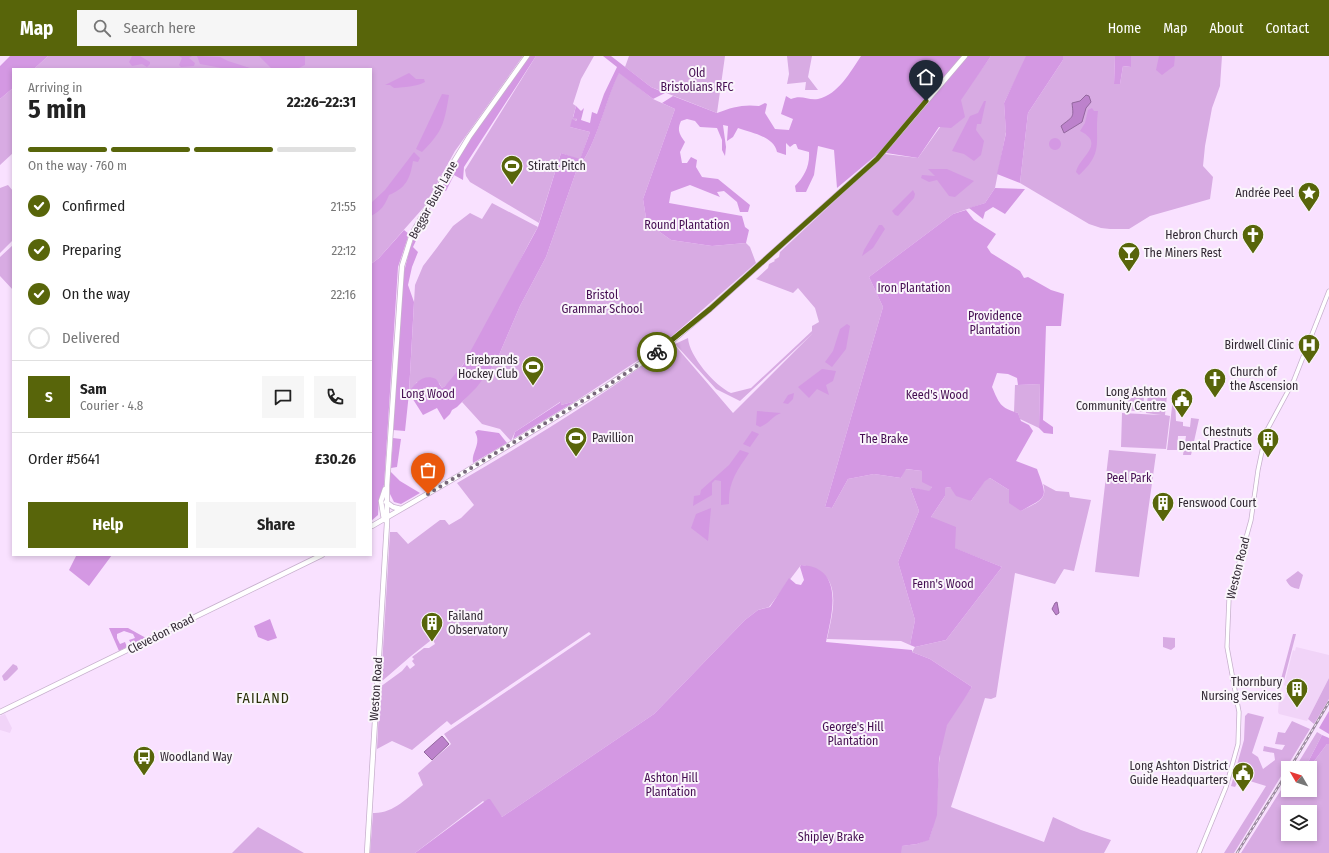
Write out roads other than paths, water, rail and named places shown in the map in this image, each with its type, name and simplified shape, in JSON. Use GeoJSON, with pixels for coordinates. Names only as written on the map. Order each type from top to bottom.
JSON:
{"type":"FeatureCollection","features":[{"type":"Feature","properties":{"kind":"main road","name":"Beggar Bush Lane"},"geometry":{"type":"LineString","coordinates":[[385,518],[402,266],[412,234],[469,137],[527,56]]}},
{"type":"Feature","properties":{"kind":"main road"},"geometry":{"type":"LineString","coordinates":[[372,525],[460,475],[607,386],[665,347],[710,309],[877,159],[965,56]]}},
{"type":"Feature","properties":{"kind":"main road","name":"Beggar Bush Lane"},"geometry":{"type":"LineString","coordinates":[[385,518],[381,500],[387,485]]}},
{"type":"Feature","properties":{"kind":"main road"},"geometry":{"type":"LineString","coordinates":[[386,502],[393,508],[401,509]]}},
{"type":"Feature","properties":{"kind":"main road","name":"Weston Road"},"geometry":{"type":"LineString","coordinates":[[367,853],[386,526],[385,518]]}},
{"type":"Feature","properties":{"kind":"main road","name":"Clevedon Road"},"geometry":{"type":"LineString","coordinates":[[0,712],[320,556]]}},
{"type":"Feature","properties":{"kind":"street","name":"Weston Road"},"geometry":{"type":"LineString","coordinates":[[1199,853],[1226,787],[1238,744],[1239,712],[1227,647],[1229,599],[1251,521],[1264,439],[1272,419],[1294,380],[1329,290]]}},
{"type":"Feature","properties":{"kind":"railway"},"geometry":{"type":"LineString","coordinates":[[1294,761],[1329,702]]}},
{"type":"Feature","properties":{"kind":"railway"},"geometry":{"type":"LineString","coordinates":[[1237,853],[1281,782]]}},
{"type":"Feature","properties":{"kind":"place","name":"Stiratt Pitch"},"geometry":{"type":"Point","coordinates":[512,186]}},
{"type":"Feature","properties":{"kind":"place","name":"Andrée Peel"},"geometry":{"type":"Point","coordinates":[1309,212]}},
{"type":"Feature","properties":{"kind":"place","name":"Hebron Church"},"geometry":{"type":"Point","coordinates":[1253,254]}},
{"type":"Feature","properties":{"kind":"place","name":"The Miners Rest"},"geometry":{"type":"Point","coordinates":[1129,272]}},
{"type":"Feature","properties":{"kind":"place","name":"Birdwell Clinic"},"geometry":{"type":"Point","coordinates":[1309,364]}},
{"type":"Feature","properties":{"kind":"place","name":"Firebrands Hockey Club"},"geometry":{"type":"Point","coordinates":[533,386]}},
{"type":"Feature","properties":{"kind":"place","name":"Church of the Ascension"},"geometry":{"type":"Point","coordinates":[1215,398]}},
{"type":"Feature","properties":{"kind":"place","name":"Long Ashton Community Centre"},"geometry":{"type":"Point","coordinates":[1182,418]}},
{"type":"Feature","properties":{"kind":"place","name":"Pavillion"},"geometry":{"type":"Point","coordinates":[576,458]}},
{"type":"Feature","properties":{"kind":"place","name":"Chestnuts Dental Practice"},"geometry":{"type":"Point","coordinates":[1268,458]}},
{"type":"Feature","properties":{"kind":"place","name":"Fenswood Court"},"geometry":{"type":"Point","coordinates":[1163,522]}},
{"type":"Feature","properties":{"kind":"place","name":"Failand Observatory"},"geometry":{"type":"Point","coordinates":[432,642]}},
{"type":"Feature","properties":{"kind":"place","name":"Thornbury Nursing Services"},"geometry":{"type":"Point","coordinates":[1297,708]}},
{"type":"Feature","properties":{"kind":"place","name":"Woodland Way"},"geometry":{"type":"Point","coordinates":[144,776]}},
{"type":"Feature","properties":{"kind":"place","name":"Long Ashton District Guide Headquarters"},"geometry":{"type":"Point","coordinates":[1243,792]}},
{"type":"Feature","properties":{"kind":"district","name":"FAILAND"},"geometry":{"type":"Point","coordinates":[263,698]}},
{"type":"Feature","properties":{"kind":"park label","name":"Old Bristolians RFC"},"geometry":{"type":"Point","coordinates":[697,80]}},
{"type":"Feature","properties":{"kind":"park label","name":"Round Plantation"},"geometry":{"type":"Point","coordinates":[687,225]}},
{"type":"Feature","properties":{"kind":"park label","name":"Iron Plantation"},"geometry":{"type":"Point","coordinates":[914,288]}},
{"type":"Feature","properties":{"kind":"park label","name":"Bristol Grammar School"},"geometry":{"type":"Point","coordinates":[602,302]}},
{"type":"Feature","properties":{"kind":"park label","name":"Providence Plantation"},"geometry":{"type":"Point","coordinates":[995,323]}},
{"type":"Feature","properties":{"kind":"park label","name":"Long Wood"},"geometry":{"type":"Point","coordinates":[428,394]}},
{"type":"Feature","properties":{"kind":"park label","name":"Keed's Wood"},"geometry":{"type":"Point","coordinates":[937,395]}},
{"type":"Feature","properties":{"kind":"park label","name":"The Brake"},"geometry":{"type":"Point","coordinates":[884,439]}},
{"type":"Feature","properties":{"kind":"park label","name":"Peel Park"},"geometry":{"type":"Point","coordinates":[1129,478]}},
{"type":"Feature","properties":{"kind":"park label","name":"Fenn's Wood"},"geometry":{"type":"Point","coordinates":[943,584]}},
{"type":"Feature","properties":{"kind":"park label","name":"George's Hill Plantation"},"geometry":{"type":"Point","coordinates":[853,734]}},
{"type":"Feature","properties":{"kind":"park label","name":"Ashton Hill Plantation"},"geometry":{"type":"Point","coordinates":[671,785]}},
{"type":"Feature","properties":{"kind":"park label","name":"Shipley Brake"},"geometry":{"type":"Point","coordinates":[831,837]}}]}
